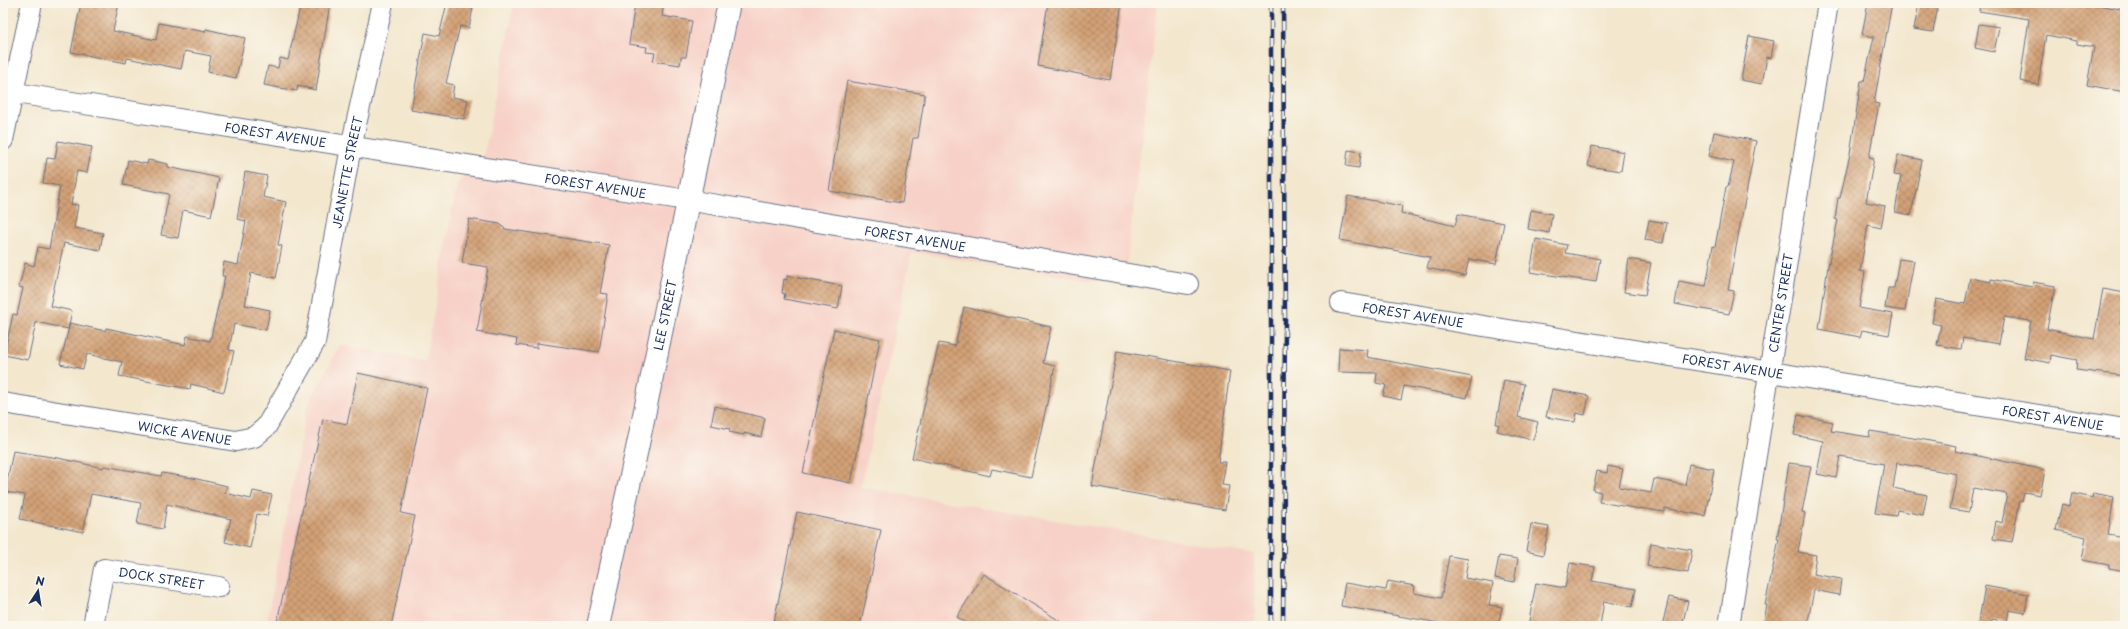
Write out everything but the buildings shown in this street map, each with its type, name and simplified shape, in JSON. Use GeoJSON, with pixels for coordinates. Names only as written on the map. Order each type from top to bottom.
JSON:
{"type":"FeatureCollection","features":[{"type":"Feature","properties":{"kind":"main road","name":"LEE STREET"},"geometry":{"type":"LineString","coordinates":[[598,626],[637,449],[687,200],[729,3]]}},
{"type":"Feature","properties":{"kind":"street"},"geometry":{"type":"LineString","coordinates":[[3,140],[8,92],[32,3]]}},
{"type":"Feature","properties":{"kind":"street","name":"JEANETTE STREET"},"geometry":{"type":"LineString","coordinates":[[315,342],[351,147],[383,3]]}},
{"type":"Feature","properties":{"kind":"street","name":"CENTER STREET"},"geometry":{"type":"LineString","coordinates":[[1729,626],[1828,3]]}},
{"type":"Feature","properties":{"kind":"street","name":"FOREST AVENUE"},"geometry":{"type":"LineString","coordinates":[[8,92],[687,200],[1188,284]]}},
{"type":"Feature","properties":{"kind":"street","name":"FOREST AVENUE"},"geometry":{"type":"LineString","coordinates":[[1341,303],[2125,429]]}},
{"type":"Feature","properties":{"kind":"street","name":"WICKE AVENUE"},"geometry":{"type":"LineString","coordinates":[[3,403],[236,441],[254,437],[266,427],[315,342]]}},
{"type":"Feature","properties":{"kind":"street","name":"DOCK STREET"},"geometry":{"type":"LineString","coordinates":[[93,626],[104,569],[219,587]]}},
{"type":"Feature","properties":{"kind":"shaded area"},"geometry":{"type":"Polygon","coordinates":[[[514,3],[1158,3],[1124,286],[912,252],[861,487],[1254,554],[1255,626],[266,626],[307,407],[340,345],[425,361],[457,184],[484,155],[514,3]]]}},
{"type":"Feature","properties":{"kind":"railway"},"geometry":{"type":"LineString","coordinates":[[1271,3],[1271,626]]}},
{"type":"Feature","properties":{"kind":"railway"},"geometry":{"type":"LineString","coordinates":[[1283,3],[1285,319],[1283,626]]}}]}
